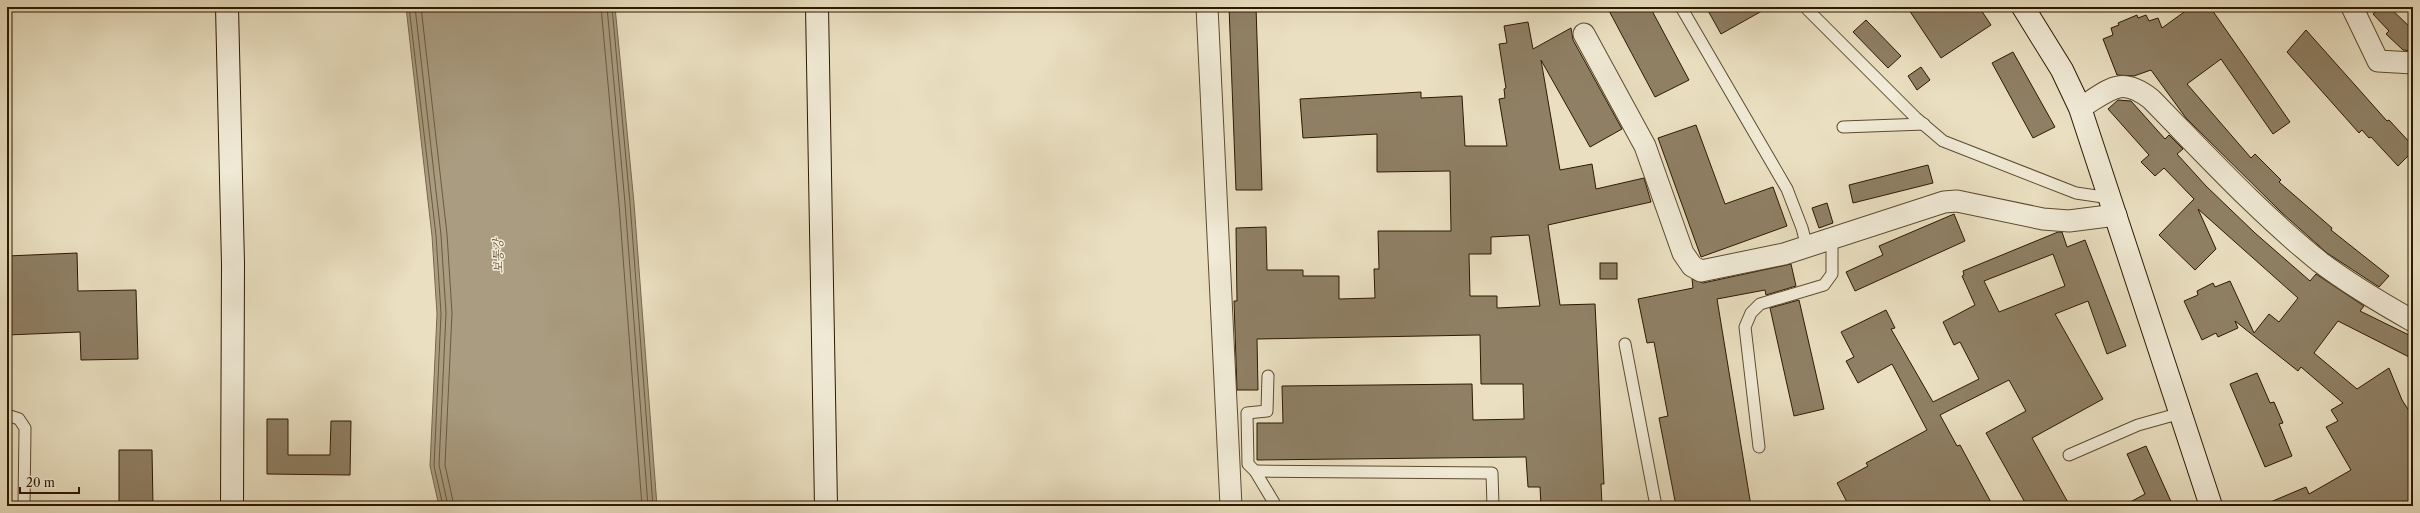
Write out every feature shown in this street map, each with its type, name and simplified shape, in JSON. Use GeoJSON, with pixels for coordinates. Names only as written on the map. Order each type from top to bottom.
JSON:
{"type":"FeatureCollection","features":[{"type":"Feature","properties":{"kind":"street"},"geometry":{"type":"LineString","coordinates":[[227,7],[233,264],[232,506]]}},
{"type":"Feature","properties":{"kind":"street"},"geometry":{"type":"LineString","coordinates":[[817,7],[826,506]]}},
{"type":"Feature","properties":{"kind":"street"},"geometry":{"type":"LineString","coordinates":[[1207,7],[1231,506]]}},
{"type":"Feature","properties":{"kind":"street"},"geometry":{"type":"LineString","coordinates":[[2023,7],[2062,70],[2080,108],[2211,506]]}},
{"type":"Feature","properties":{"kind":"street"},"geometry":{"type":"LineString","coordinates":[[2352,7],[2378,61],[2413,63]]}},
{"type":"Feature","properties":{"kind":"street"},"geometry":{"type":"LineString","coordinates":[[1584,34],[1645,146],[1682,253],[1692,266],[1700,271],[1807,247],[1944,202],[1957,201],[2043,219],[2062,221],[2113,207]]}},
{"type":"Feature","properties":{"kind":"street"},"geometry":{"type":"LineString","coordinates":[[2080,108],[2112,89],[2126,86],[2137,88],[2151,100],[2243,194],[2292,238],[2321,262],[2364,293],[2413,321]]}},
{"type":"Feature","properties":{"kind":"lane"},"geometry":{"type":"LineString","coordinates":[[1681,7],[1787,189],[1802,228],[1807,247]]}},
{"type":"Feature","properties":{"kind":"lane"},"geometry":{"type":"LineString","coordinates":[[1807,9],[1943,141],[2014,170],[2113,207]]}},
{"type":"Feature","properties":{"kind":"lane"},"geometry":{"type":"LineString","coordinates":[[1843,127],[1924,124]]}},
{"type":"Feature","properties":{"kind":"lane"},"geometry":{"type":"LineString","coordinates":[[1759,447],[1746,327],[1751,313],[1760,304],[1824,285],[1832,274],[1832,239]]}},
{"type":"Feature","properties":{"kind":"lane"},"geometry":{"type":"LineString","coordinates":[[1625,344],[1656,506]]}},
{"type":"Feature","properties":{"kind":"lane"},"geometry":{"type":"LineString","coordinates":[[1268,376],[1267,410],[1247,413],[1248,464],[1255,471],[1276,506]]}},
{"type":"Feature","properties":{"kind":"lane"},"geometry":{"type":"LineString","coordinates":[[2069,455],[2138,425],[2181,413]]}},
{"type":"Feature","properties":{"kind":"lane"},"geometry":{"type":"LineString","coordinates":[[7,414],[19,419],[25,428],[24,506]]}},
{"type":"Feature","properties":{"kind":"lane"},"geometry":{"type":"LineString","coordinates":[[1255,471],[1492,473],[1493,506]]}},
{"type":"Feature","properties":{"kind":"water","name":"보통강"},"geometry":{"type":"Polygon","coordinates":[[[406,7],[615,7],[634,203],[657,506],[439,506],[430,466],[437,314],[432,236],[406,7]]]}},
{"type":"Feature","properties":{"kind":"building"},"geometry":{"type":"Polygon","coordinates":[[[1229,7],[1256,7],[1262,190],[1236,190],[1229,7]]]}},
{"type":"Feature","properties":{"kind":"building"},"geometry":{"type":"Polygon","coordinates":[[[1607,7],[1650,7],[1689,80],[1655,97],[1607,7]]]}},
{"type":"Feature","properties":{"kind":"building"},"geometry":{"type":"Polygon","coordinates":[[[1706,7],[1769,7],[1721,34],[1706,7]]]}},
{"type":"Feature","properties":{"kind":"building"},"geometry":{"type":"Polygon","coordinates":[[[1907,7],[1979,7],[1991,25],[1941,58],[1907,7]]]}},
{"type":"Feature","properties":{"kind":"building"},"geometry":{"type":"Polygon","coordinates":[[[2191,7],[2210,7],[2290,122],[2273,134],[2221,59],[2187,84],[2251,158],[2255,154],[2281,180],[2279,182],[2332,228],[2331,230],[2389,276],[2379,287],[2327,253],[2281,212],[2186,118],[2151,70],[2134,76],[2117,75],[2103,39],[2113,35],[2111,28],[2119,25],[2118,23],[2137,15],[2138,18],[2146,15],[2149,21],[2158,18],[2162,28],[2191,7]]]}},
{"type":"Feature","properties":{"kind":"building"},"geometry":{"type":"Polygon","coordinates":[[[2381,7],[2389,7],[2413,30],[2413,51],[2403,50],[2386,34],[2389,31],[2373,14],[2381,7]]]}},
{"type":"Feature","properties":{"kind":"building"},"geometry":{"type":"Polygon","coordinates":[[[1866,20],[1901,56],[1888,68],[1853,32],[1866,20]]]}},
{"type":"Feature","properties":{"kind":"building"},"geometry":{"type":"Polygon","coordinates":[[[1528,22],[1533,49],[1571,28],[1573,40],[1622,129],[1590,147],[1541,60],[1560,170],[1592,164],[1596,189],[1644,178],[1651,202],[1548,225],[1560,305],[1595,304],[1604,484],[1601,484],[1602,506],[1541,506],[1540,487],[1528,487],[1526,457],[1257,460],[1257,423],[1283,423],[1282,386],[1472,384],[1473,420],[1524,419],[1523,384],[1481,384],[1480,335],[1257,339],[1258,390],[1237,390],[1234,301],[1237,301],[1236,228],[1266,227],[1267,270],[1303,270],[1303,276],[1339,276],[1339,299],[1375,298],[1374,269],[1379,269],[1378,231],[1451,231],[1450,171],[1377,172],[1377,134],[1303,138],[1300,99],[1421,92],[1421,98],[1462,96],[1465,146],[1507,146],[1499,99],[1505,98],[1504,89],[1506,88],[1499,44],[1507,43],[1504,26],[1528,22]],[[1529,235],[1491,237],[1491,254],[1469,254],[1470,296],[1497,296],[1497,308],[1540,306],[1529,235]]]}},
{"type":"Feature","properties":{"kind":"building"},"geometry":{"type":"Polygon","coordinates":[[[2306,30],[2387,121],[2389,120],[2413,146],[2413,151],[2398,166],[2371,137],[2369,138],[2362,130],[2359,133],[2287,52],[2306,30]]]}},
{"type":"Feature","properties":{"kind":"building"},"geometry":{"type":"Polygon","coordinates":[[[2013,52],[2055,127],[2033,138],[1992,63],[2013,52]]]}},
{"type":"Feature","properties":{"kind":"building"},"geometry":{"type":"Polygon","coordinates":[[[1921,67],[1930,80],[1917,90],[1908,76],[1921,67]]]}},
{"type":"Feature","properties":{"kind":"building"},"geometry":{"type":"Polygon","coordinates":[[[2118,100],[2131,101],[2165,139],[2169,135],[2183,149],[2177,154],[2206,186],[2255,233],[2310,281],[2316,274],[2364,306],[2360,311],[2413,337],[2413,359],[2338,321],[2314,353],[2357,389],[2389,368],[2402,400],[2413,417],[2413,506],[2261,506],[2306,487],[2309,494],[2351,470],[2326,427],[2338,421],[2331,410],[2343,403],[2301,367],[2298,371],[2235,321],[2238,328],[2218,337],[2216,333],[2202,340],[2184,301],[2198,295],[2197,291],[2213,283],[2215,287],[2230,281],[2254,333],[2269,314],[2279,322],[2298,298],[2198,209],[2216,249],[2195,270],[2159,235],[2194,199],[2164,168],[2155,176],[2141,162],[2149,155],[2108,109],[2118,100]]]}},
{"type":"Feature","properties":{"kind":"building"},"geometry":{"type":"Polygon","coordinates":[[[1696,125],[1725,204],[1773,187],[1787,226],[1701,257],[1658,138],[1696,125]]]}},
{"type":"Feature","properties":{"kind":"building"},"geometry":{"type":"Polygon","coordinates":[[[1928,165],[1933,183],[1853,203],[1849,185],[1928,165]]]}},
{"type":"Feature","properties":{"kind":"building"},"geometry":{"type":"Polygon","coordinates":[[[1827,203],[1833,223],[1819,228],[1812,208],[1827,203]]]}},
{"type":"Feature","properties":{"kind":"building"},"geometry":{"type":"Polygon","coordinates":[[[1954,214],[1965,241],[1855,291],[1846,272],[1883,255],[1879,246],[1954,214]]]}},
{"type":"Feature","properties":{"kind":"building"},"geometry":{"type":"Polygon","coordinates":[[[2058,232],[2062,232],[2067,247],[2085,240],[2126,346],[2107,354],[2088,301],[2055,314],[2103,399],[2032,438],[2070,506],[2027,506],[1986,433],[2026,411],[2009,380],[1940,415],[1957,446],[1960,445],[1993,506],[1849,506],[1837,483],[1868,466],[1866,463],[1927,430],[1892,364],[1858,383],[1846,361],[1854,357],[1841,332],[1886,310],[1895,328],[1891,329],[1933,402],[1979,379],[1960,342],[1954,345],[1943,322],[1975,305],[1962,276],[1964,275],[1963,271],[2058,232]],[[2053,254],[1984,281],[1999,312],[2065,286],[2053,254]]]}},
{"type":"Feature","properties":{"kind":"building"},"geometry":{"type":"Polygon","coordinates":[[[77,253],[78,291],[136,290],[138,359],[81,360],[80,332],[7,335],[7,256],[77,253]]]}},
{"type":"Feature","properties":{"kind":"building"},"geometry":{"type":"Polygon","coordinates":[[[1600,263],[1617,263],[1617,279],[1600,279],[1600,263]]]}},
{"type":"Feature","properties":{"kind":"building"},"geometry":{"type":"Polygon","coordinates":[[[1791,264],[1796,286],[1766,295],[1765,290],[1717,299],[1751,506],[1676,506],[1659,418],[1668,416],[1654,342],[1647,343],[1638,299],[1693,288],[1692,279],[1703,283],[1791,264]]]}},
{"type":"Feature","properties":{"kind":"building"},"geometry":{"type":"Polygon","coordinates":[[[1799,300],[1824,409],[1794,416],[1770,308],[1799,300]]]}},
{"type":"Feature","properties":{"kind":"building"},"geometry":{"type":"Polygon","coordinates":[[[2257,373],[2270,403],[2274,402],[2283,423],[2279,424],[2292,456],[2265,467],[2230,384],[2257,373]]]}},
{"type":"Feature","properties":{"kind":"building"},"geometry":{"type":"Polygon","coordinates":[[[267,419],[288,419],[288,455],[330,455],[331,421],[351,421],[350,475],[267,474],[267,419]]]}},
{"type":"Feature","properties":{"kind":"building"},"geometry":{"type":"Polygon","coordinates":[[[2146,446],[2173,506],[2123,506],[2145,494],[2127,454],[2146,446]]]}},
{"type":"Feature","properties":{"kind":"building"},"geometry":{"type":"Polygon","coordinates":[[[119,450],[152,450],[153,506],[119,506],[119,450]]]}}]}
